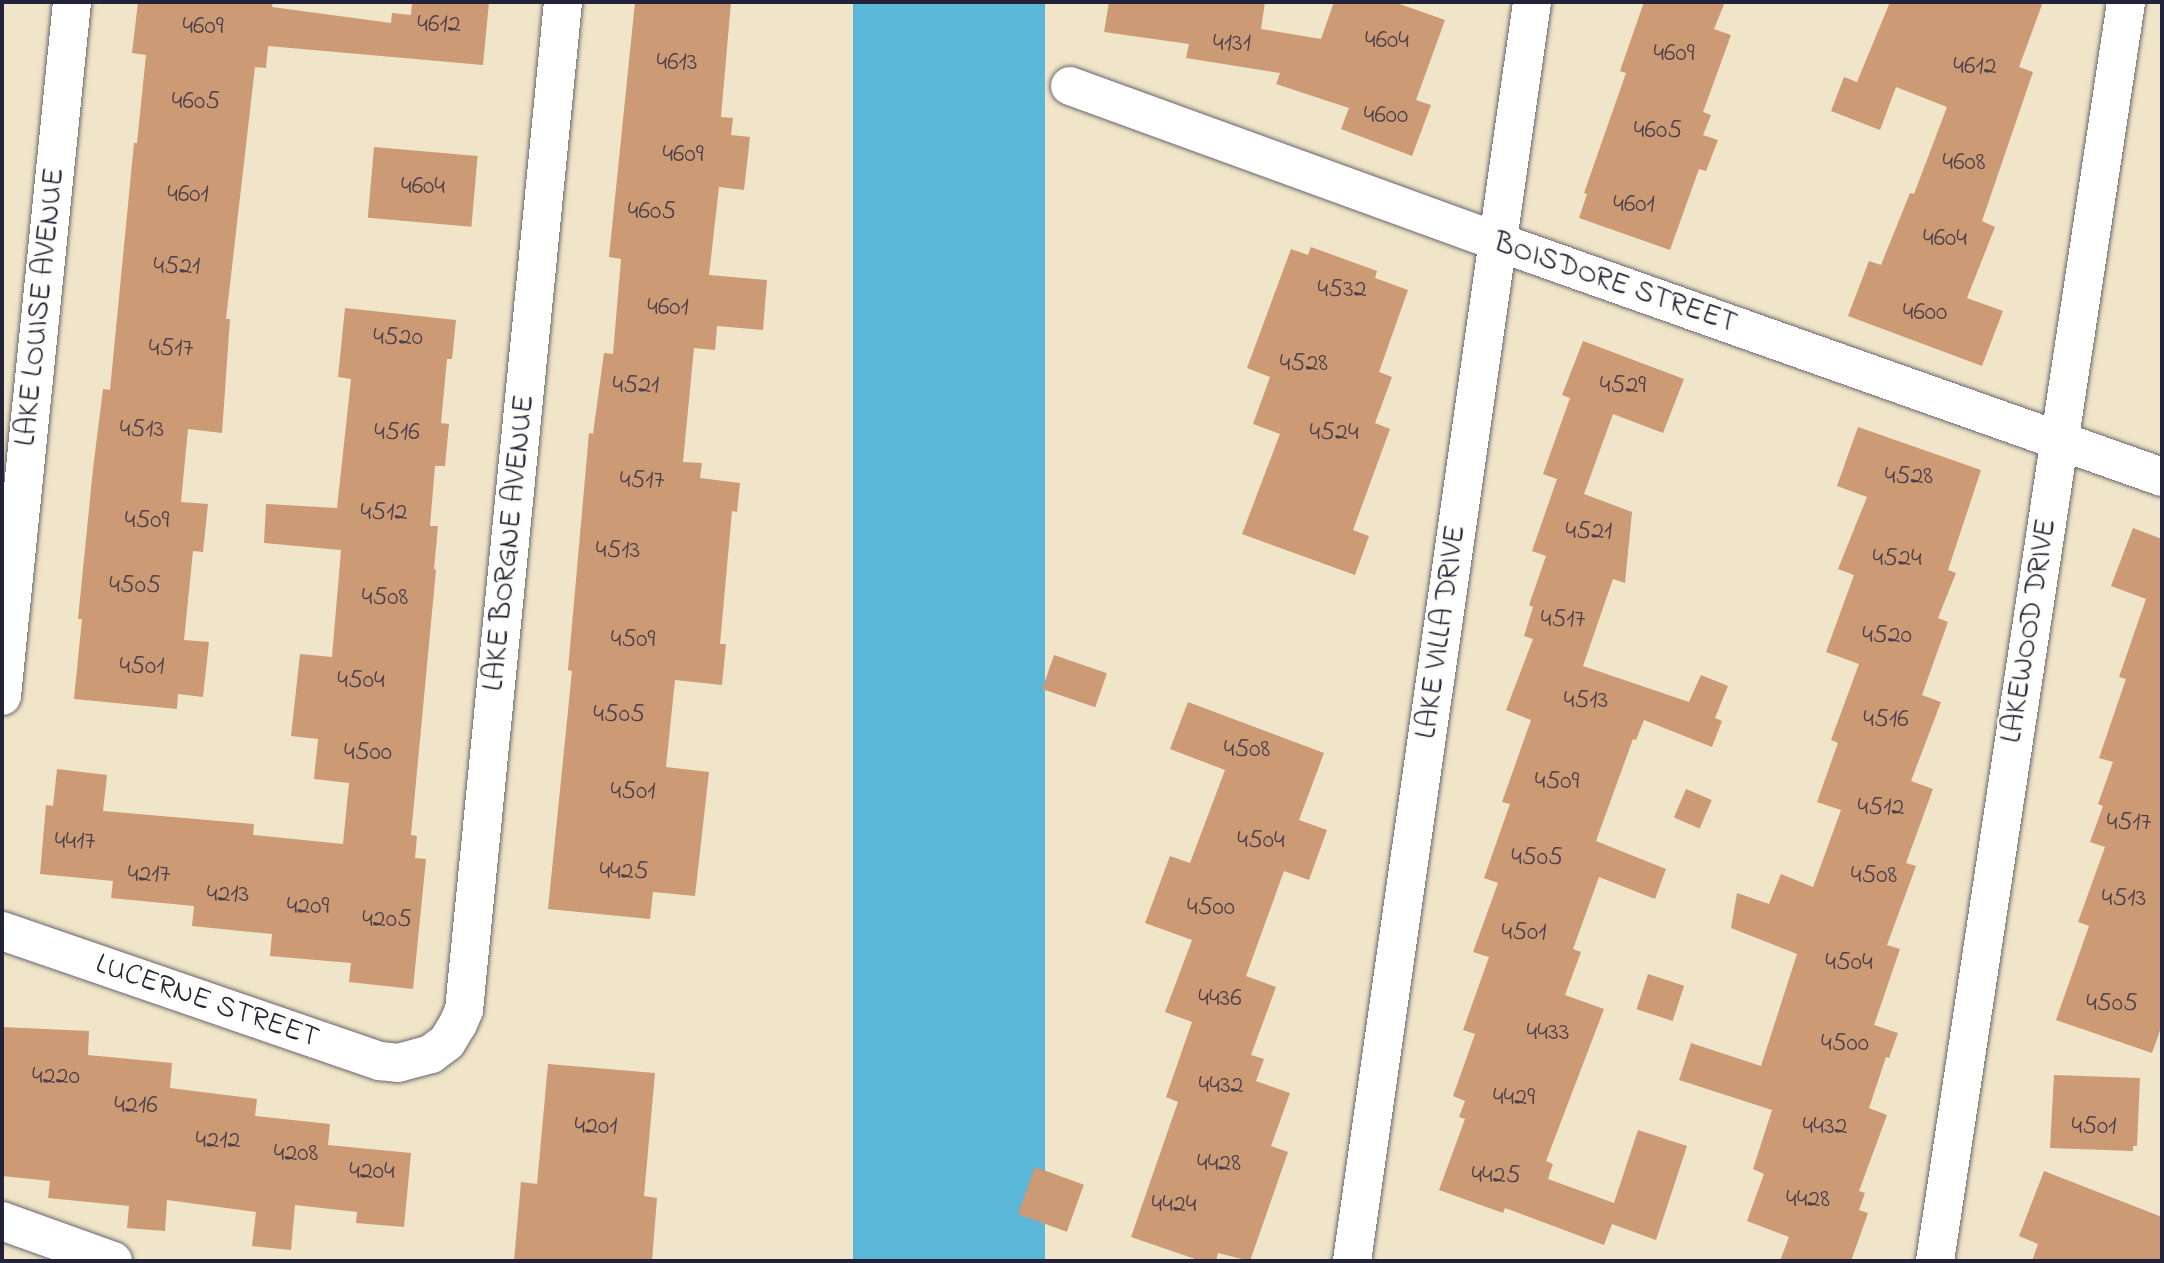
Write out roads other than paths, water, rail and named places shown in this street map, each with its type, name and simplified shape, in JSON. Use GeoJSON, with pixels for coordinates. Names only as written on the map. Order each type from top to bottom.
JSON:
{"type":"FeatureCollection","features":[{"type":"Feature","properties":{"kind":"street","name":"LAKE LOUISE AVENUE"},"geometry":{"type":"LineString","coordinates":[[2,696],[72,2]]}},
{"type":"Feature","properties":{"kind":"street","name":"LAKE BORGNE AVENUE"},"geometry":{"type":"LineString","coordinates":[[414,1060],[431,1054],[447,1042],[464,1010],[564,2]]}},
{"type":"Feature","properties":{"kind":"street","name":"LAKE VILLA DRIVE"},"geometry":{"type":"LineString","coordinates":[[1352,1261],[1532,2]]}},
{"type":"Feature","properties":{"kind":"street","name":"LAKEWOOD DRIVE"},"geometry":{"type":"LineString","coordinates":[[1936,1261],[2126,2]]}},
{"type":"Feature","properties":{"kind":"street","name":"BOISDORE STREET"},"geometry":{"type":"LineString","coordinates":[[1070,86],[1498,242],[2162,477]]}},
{"type":"Feature","properties":{"kind":"street","name":"LUCERNE STREET"},"geometry":{"type":"LineString","coordinates":[[2,931],[380,1061],[398,1063],[414,1060]]}},
{"type":"Feature","properties":{"kind":"street"},"geometry":{"type":"LineString","coordinates":[[2,1221],[113,1261]]}},
{"type":"Feature","properties":{"kind":"water"},"geometry":{"type":"Polygon","coordinates":[[[853,2],[1045,2],[1045,1261],[853,1261],[853,2]]]}}]}
